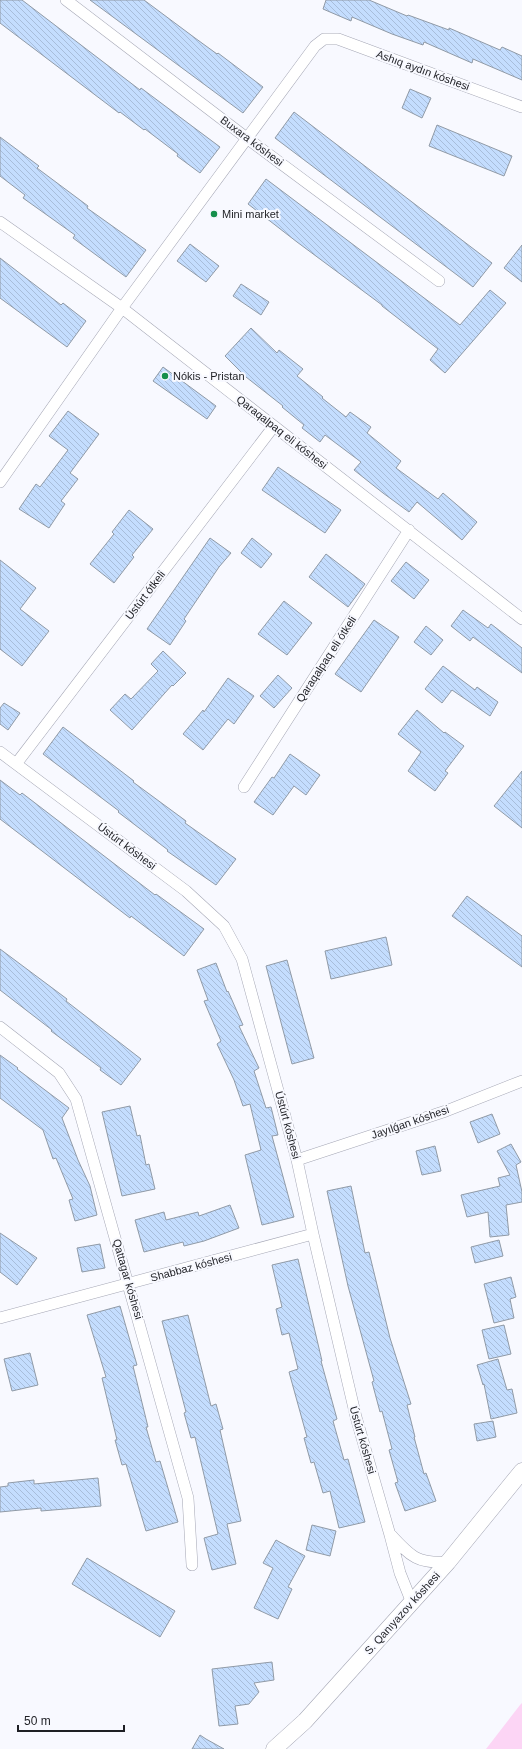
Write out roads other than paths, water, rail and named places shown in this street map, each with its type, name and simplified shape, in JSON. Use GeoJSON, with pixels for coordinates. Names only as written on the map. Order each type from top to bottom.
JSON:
{"type":"FeatureCollection","features":[{"type":"Feature","properties":{"kind":"street","name":"Buxara kóshesi"},"geometry":{"type":"LineString","coordinates":[[66,0],[439,281]]}},
{"type":"Feature","properties":{"kind":"street","name":"Ashıq aydın kóshesi"},"geometry":{"type":"LineString","coordinates":[[248,138],[315,46],[324,39],[338,39],[522,107]]}},
{"type":"Feature","properties":{"kind":"street"},"geometry":{"type":"LineString","coordinates":[[0,482],[122,308],[248,138]]}},
{"type":"Feature","properties":{"kind":"street","name":"Qaraqalpaq eli kóshesi"},"geometry":{"type":"LineString","coordinates":[[0,222],[122,308],[522,619]]}},
{"type":"Feature","properties":{"kind":"street","name":"Ústúrt ótkeli"},"geometry":{"type":"LineString","coordinates":[[16,764],[274,426]]}},
{"type":"Feature","properties":{"kind":"street","name":"Qaraqalpaq eli ótkeli"},"geometry":{"type":"LineString","coordinates":[[244,787],[409,530]]}},
{"type":"Feature","properties":{"kind":"street","name":"Ústúrt kóshesi"},"geometry":{"type":"LineString","coordinates":[[0,752],[186,891],[224,926],[242,959],[297,1160],[356,1416],[400,1573],[412,1602]]}},
{"type":"Feature","properties":{"kind":"street","name":"Qattagar kóshesi"},"geometry":{"type":"LineString","coordinates":[[0,1027],[60,1073],[76,1099],[188,1498],[192,1565]]}},
{"type":"Feature","properties":{"kind":"street","name":"Jayılǵan kóshesi"},"geometry":{"type":"LineString","coordinates":[[297,1160],[446,1110],[522,1081]]}},
{"type":"Feature","properties":{"kind":"street","name":"Shabbaz kóshesi"},"geometry":{"type":"LineString","coordinates":[[0,1318],[313,1234]]}},
{"type":"Feature","properties":{"kind":"street","name":"S. Qanıyazov kóshesi"},"geometry":{"type":"LineString","coordinates":[[274,1749],[305,1721],[448,1562],[522,1471]]}},
{"type":"Feature","properties":{"kind":"street"},"geometry":{"type":"LineString","coordinates":[[390,1535],[406,1551],[418,1560],[432,1563],[448,1562]]}},
{"type":"Feature","properties":{"kind":"place","name":"Mini market"},"geometry":{"type":"Point","coordinates":[214,214]}},
{"type":"Feature","properties":{"kind":"place","name":"Nókis - Pristan"},"geometry":{"type":"Point","coordinates":[165,376]}}]}
